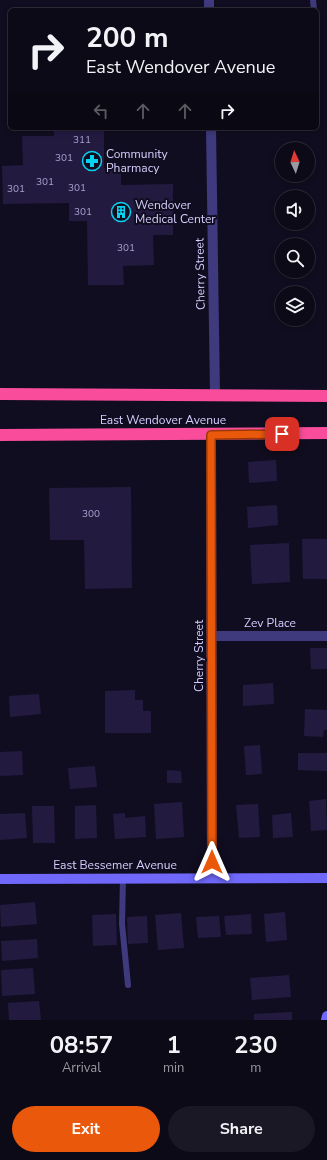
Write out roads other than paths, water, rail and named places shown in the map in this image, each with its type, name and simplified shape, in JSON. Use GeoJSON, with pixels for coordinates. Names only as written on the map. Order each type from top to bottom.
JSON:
{"type":"FeatureCollection","features":[{"type":"Feature","properties":{"kind":"highway","name":"East Wendover Avenue"},"geometry":{"type":"LineString","coordinates":[[0,394],[327,396]]}},
{"type":"Feature","properties":{"kind":"highway","name":"East Wendover Avenue"},"geometry":{"type":"LineString","coordinates":[[0,435],[211,435],[327,433]]}},
{"type":"Feature","properties":{"kind":"main road","name":"East Bessemer Avenue"},"geometry":{"type":"LineString","coordinates":[[0,879],[327,878]]}},
{"type":"Feature","properties":{"kind":"main road"},"geometry":{"type":"LineString","coordinates":[[326,1020],[327,1016]]}},
{"type":"Feature","properties":{"kind":"street","name":"Cherry Street"},"geometry":{"type":"LineString","coordinates":[[211,130],[215,395]]}},
{"type":"Feature","properties":{"kind":"street","name":"Cherry Street"},"geometry":{"type":"LineString","coordinates":[[211,435],[212,878]]}},
{"type":"Feature","properties":{"kind":"street","name":"Zev Place"},"geometry":{"type":"LineString","coordinates":[[212,636],[327,636]]}},
{"type":"Feature","properties":{"kind":"lane"},"geometry":{"type":"LineString","coordinates":[[122,878],[122,924],[128,985]]}},
{"type":"Feature","properties":{"kind":"place","name":"Community Pharmacy"},"geometry":{"type":"Point","coordinates":[92,161]}},
{"type":"Feature","properties":{"kind":"place","name":"Wendover Medical Center"},"geometry":{"type":"Point","coordinates":[121,212]}}]}
